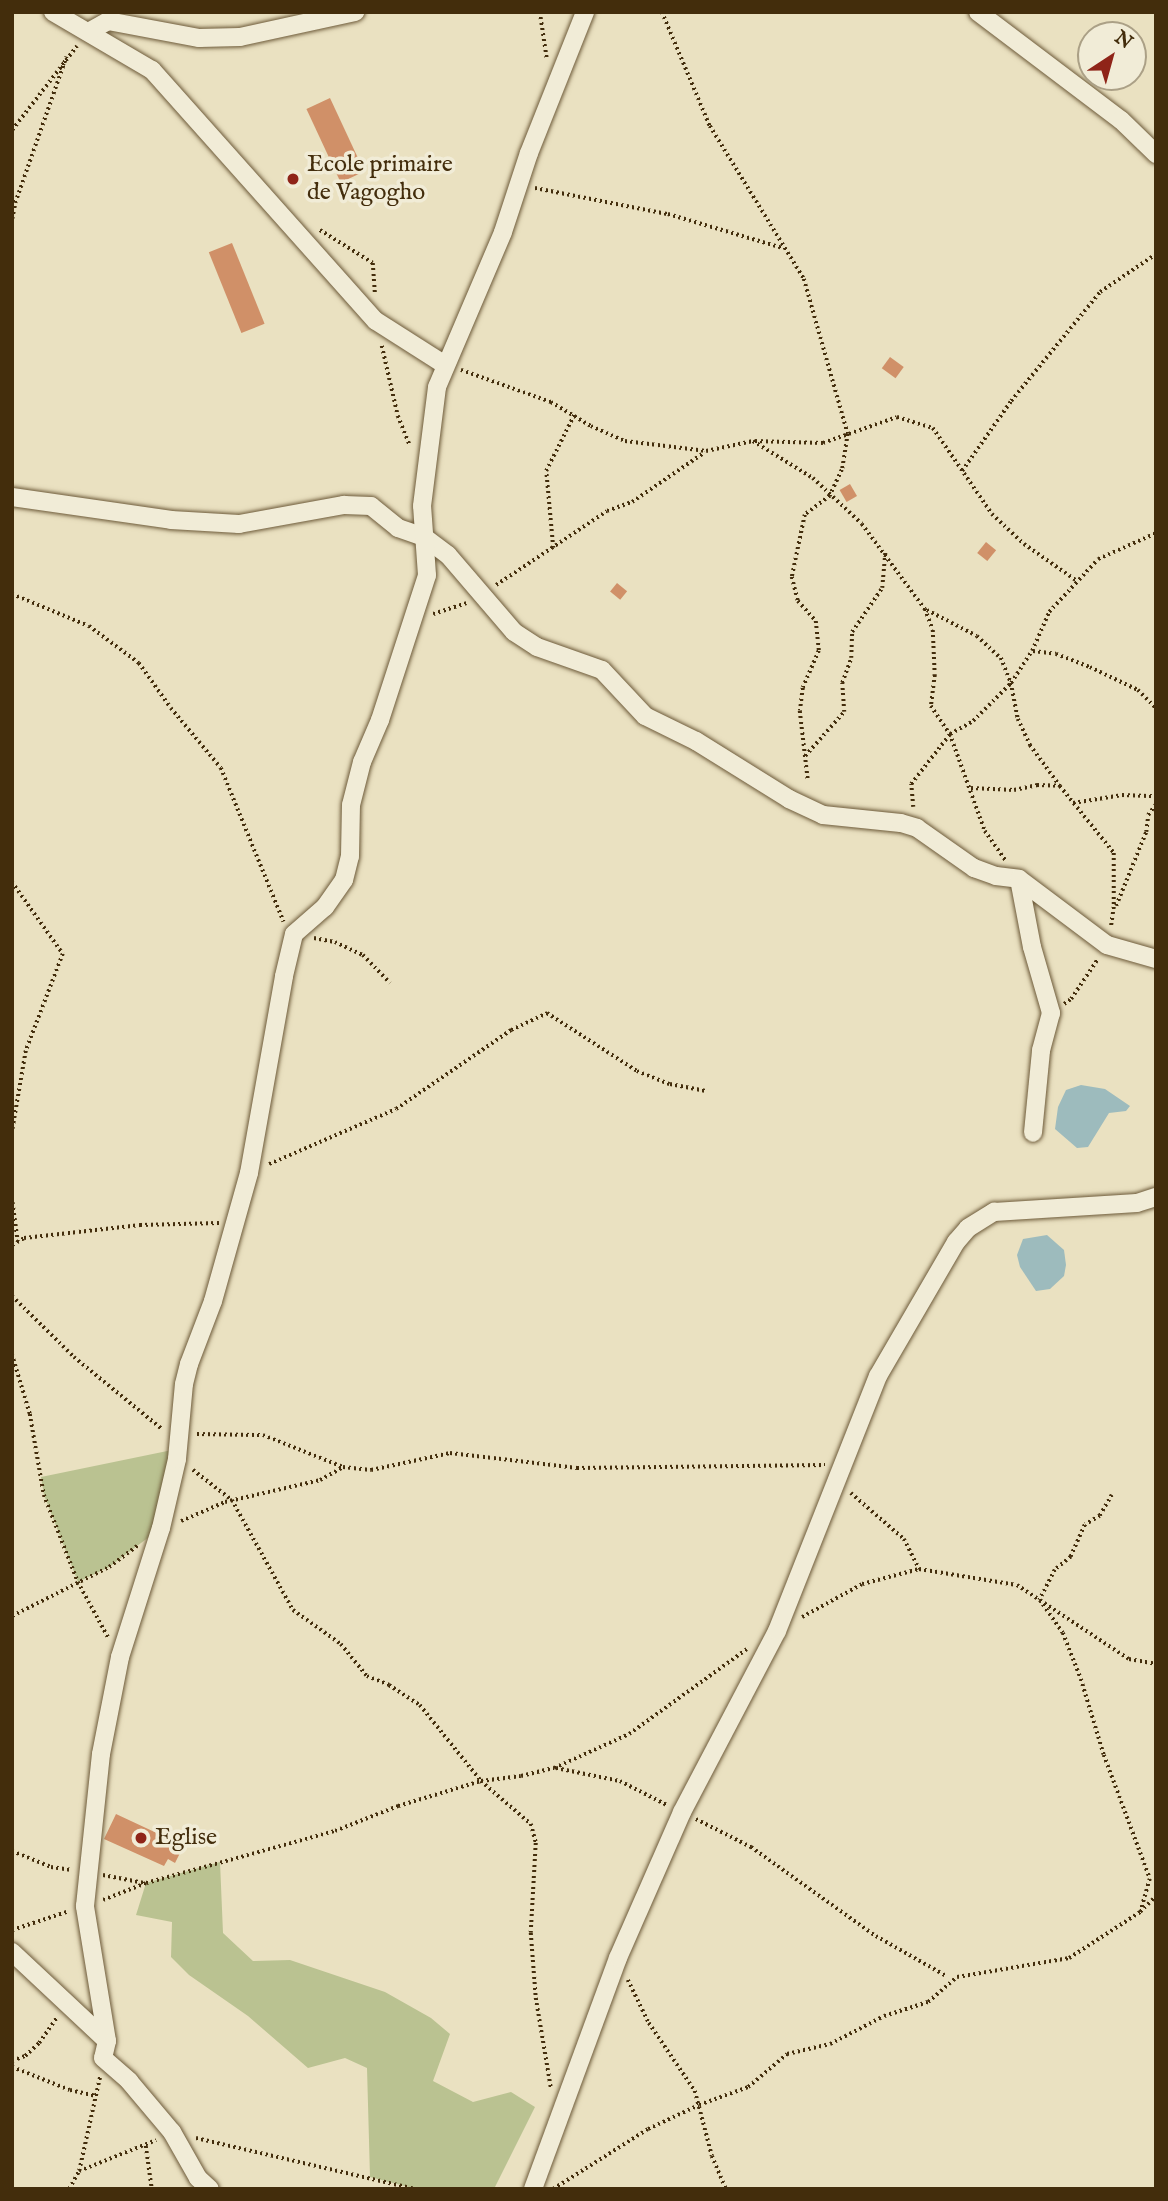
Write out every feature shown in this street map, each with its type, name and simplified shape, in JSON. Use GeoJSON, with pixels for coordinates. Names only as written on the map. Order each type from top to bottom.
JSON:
{"type":"FeatureCollection","features":[{"type":"Feature","properties":{"kind":"street"},"geometry":{"type":"LineString","coordinates":[[53,12],[90,31],[152,70],[376,321],[445,365]]}},
{"type":"Feature","properties":{"kind":"street"},"geometry":{"type":"LineString","coordinates":[[90,31],[108,21],[199,38],[240,37],[355,12]]}},
{"type":"Feature","properties":{"kind":"street"},"geometry":{"type":"LineString","coordinates":[[105,2050],[85,1906],[101,1754],[120,1657],[161,1528],[177,1459],[187,1374],[213,1301],[249,1173],[294,934],[325,907],[344,880],[350,856],[351,805],[362,762],[380,720],[427,575],[422,506],[438,387],[503,232],[519,183],[585,12]]}},
{"type":"Feature","properties":{"kind":"street"},"geometry":{"type":"LineString","coordinates":[[978,12],[1121,120],[1156,154]]}},
{"type":"Feature","properties":{"kind":"street"},"geometry":{"type":"LineString","coordinates":[[12,497],[171,520],[239,524],[344,505],[371,506],[398,528],[424,537],[448,555],[514,632],[537,647],[602,670],[645,716],[696,741],[789,799],[823,816],[901,823],[917,828],[974,868],[996,876],[1019,879],[1107,945],[1156,959]]}},
{"type":"Feature","properties":{"kind":"street"},"geometry":{"type":"LineString","coordinates":[[1019,879],[1032,947],[1052,1013],[1041,1051],[1033,1133]]}},
{"type":"Feature","properties":{"kind":"street"},"geometry":{"type":"LineString","coordinates":[[533,2189],[618,1958],[682,1812],[777,1631],[878,1376],[956,1242],[968,1228],[994,1212],[1137,1203],[1156,1197]]}},
{"type":"Feature","properties":{"kind":"street"},"geometry":{"type":"LineString","coordinates":[[12,1952],[66,2004],[105,2050],[172,2132],[198,2178],[210,2189]]}},
{"type":"Feature","properties":{"kind":"path"},"geometry":{"type":"LineString","coordinates":[[540,12],[552,96]]}},
{"type":"Feature","properties":{"kind":"path"},"geometry":{"type":"LineString","coordinates":[[662,12],[710,127],[804,279],[848,434],[842,470],[830,496],[805,515],[792,577],[798,601],[816,621],[818,651],[803,688],[800,711],[808,780]]}},
{"type":"Feature","properties":{"kind":"path"},"geometry":{"type":"LineString","coordinates":[[12,130],[66,57],[90,31]]}},
{"type":"Feature","properties":{"kind":"path"},"geometry":{"type":"LineString","coordinates":[[12,219],[66,57]]}},
{"type":"Feature","properties":{"kind":"path"},"geometry":{"type":"LineString","coordinates":[[519,183],[568,197],[668,214],[785,248]]}},
{"type":"Feature","properties":{"kind":"path"},"geometry":{"type":"LineString","coordinates":[[962,471],[1011,401],[1100,292],[1156,254]]}},
{"type":"Feature","properties":{"kind":"path"},"geometry":{"type":"LineString","coordinates":[[445,365],[551,402],[625,441],[706,451],[753,441],[822,443],[897,417],[913,420],[933,428],[992,514],[1024,544],[1077,581]]}},
{"type":"Feature","properties":{"kind":"path"},"geometry":{"type":"LineString","coordinates":[[552,548],[546,471],[574,415]]}},
{"type":"Feature","properties":{"kind":"path"},"geometry":{"type":"LineString","coordinates":[[753,441],[813,478],[862,524],[886,552],[925,609],[933,630],[936,675],[931,706],[950,734],[985,831],[1019,879]]}},
{"type":"Feature","properties":{"kind":"path"},"geometry":{"type":"LineString","coordinates":[[411,622],[468,603],[607,510],[632,502],[706,451]]}},
{"type":"Feature","properties":{"kind":"path"},"geometry":{"type":"LineString","coordinates":[[913,807],[911,784],[950,734],[973,721],[1011,683],[1032,651],[1049,612],[1098,559],[1156,533]]}},
{"type":"Feature","properties":{"kind":"path"},"geometry":{"type":"LineString","coordinates":[[805,756],[844,712],[842,683],[851,658],[852,632],[882,588],[886,552]]}},
{"type":"Feature","properties":{"kind":"path"},"geometry":{"type":"LineString","coordinates":[[12,594],[89,626],[139,663],[171,708],[221,768],[283,920],[294,934],[335,942],[363,955],[390,983]]}},
{"type":"Feature","properties":{"kind":"path"},"geometry":{"type":"LineString","coordinates":[[925,609],[977,636],[1001,657],[1011,683],[1018,719],[1030,745],[1114,853],[1114,907],[1107,945],[1071,999],[1052,1013]]}},
{"type":"Feature","properties":{"kind":"path"},"geometry":{"type":"LineString","coordinates":[[1032,651],[1056,654],[1090,667],[1138,690],[1156,708]]}},
{"type":"Feature","properties":{"kind":"path"},"geometry":{"type":"LineString","coordinates":[[970,788],[1013,790],[1037,785],[1060,786]]}},
{"type":"Feature","properties":{"kind":"path"},"geometry":{"type":"LineString","coordinates":[[1073,803],[1122,796],[1156,796]]}},
{"type":"Feature","properties":{"kind":"path"},"geometry":{"type":"LineString","coordinates":[[1114,907],[1146,832],[1148,815],[1156,804]]}},
{"type":"Feature","properties":{"kind":"path"},"geometry":{"type":"LineString","coordinates":[[12,882],[63,954],[26,1051],[12,1133]]}},
{"type":"Feature","properties":{"kind":"path"},"geometry":{"type":"LineString","coordinates":[[249,1173],[396,1109],[511,1030],[547,1013],[637,1071],[670,1084],[707,1091]]}},
{"type":"Feature","properties":{"kind":"path"},"geometry":{"type":"LineString","coordinates":[[12,1197],[18,1242]]}},
{"type":"Feature","properties":{"kind":"path"},"geometry":{"type":"LineString","coordinates":[[12,1245],[140,1225],[236,1222]]}},
{"type":"Feature","properties":{"kind":"path"},"geometry":{"type":"LineString","coordinates":[[12,1354],[30,1414],[44,1495],[78,1582],[120,1657]]}},
{"type":"Feature","properties":{"kind":"path"},"geometry":{"type":"LineString","coordinates":[[12,1616],[109,1567],[161,1528],[232,1500],[320,1480],[344,1467],[371,1470],[450,1453],[577,1468],[838,1474],[904,1539],[919,1569]]}},
{"type":"Feature","properties":{"kind":"path"},"geometry":{"type":"LineString","coordinates":[[177,1459],[232,1500],[293,1610],[341,1644],[367,1676],[389,1685],[420,1706],[481,1781],[531,1824],[537,1843],[531,1933],[536,1998],[559,2117]]}},
{"type":"Feature","properties":{"kind":"path"},"geometry":{"type":"LineString","coordinates":[[1040,1600],[1055,1570],[1070,1557],[1086,1525],[1100,1516],[1112,1495]]}},
{"type":"Feature","properties":{"kind":"path"},"geometry":{"type":"LineString","coordinates":[[777,1631],[862,1584],[919,1569],[1017,1585],[1129,1659],[1156,1664]]}},
{"type":"Feature","properties":{"kind":"path"},"geometry":{"type":"LineString","coordinates":[[1040,1600],[1067,1644],[1150,1879],[1140,1912]]}},
{"type":"Feature","properties":{"kind":"path"},"geometry":{"type":"LineString","coordinates":[[12,1930],[33,1920],[85,1906],[146,1883],[335,1831],[398,1806],[481,1781],[522,1776],[554,1768],[629,1734],[749,1647]]}},
{"type":"Feature","properties":{"kind":"path"},"geometry":{"type":"LineString","coordinates":[[554,1768],[620,1781],[751,1847],[876,1936],[946,1976]]}},
{"type":"Feature","properties":{"kind":"path"},"geometry":{"type":"LineString","coordinates":[[553,2189],[649,2130],[698,2105],[748,2087],[787,2054],[830,2044],[884,2016],[928,2002],[957,1978],[1069,1958],[1140,1912],[1156,1896]]}},
{"type":"Feature","properties":{"kind":"path"},"geometry":{"type":"LineString","coordinates":[[618,1958],[649,2023],[695,2091],[712,2156],[726,2189]]}},
{"type":"Feature","properties":{"kind":"path"},"geometry":{"type":"LineString","coordinates":[[12,2061],[25,2056],[39,2043],[66,2004]]}},
{"type":"Feature","properties":{"kind":"path"},"geometry":{"type":"LineString","coordinates":[[69,2189],[79,2171],[105,2050]]}},
{"type":"Feature","properties":{"kind":"path"},"geometry":{"type":"LineString","coordinates":[[12,2067],[70,2090],[96,2096]]}},
{"type":"Feature","properties":{"kind":"path"},"geometry":{"type":"LineString","coordinates":[[79,2171],[146,2146],[172,2132],[416,2189]]}},
{"type":"Feature","properties":{"kind":"path"},"geometry":{"type":"LineString","coordinates":[[146,2146],[152,2189]]}},
{"type":"Feature","properties":{"kind":"green space"},"geometry":{"type":"Polygon","coordinates":[[[177,1449],[161,1528],[109,1567],[78,1582],[44,1495],[41,1477],[177,1449]]]}},
{"type":"Feature","properties":{"kind":"green space"},"geometry":{"type":"Polygon","coordinates":[[[220,1862],[223,1933],[253,1961],[290,1960],[385,1992],[431,2018],[450,2034],[433,2081],[473,2102],[511,2092],[535,2107],[494,2189],[416,2189],[370,2177],[367,2068],[345,2058],[308,2068],[248,2016],[189,1975],[171,1957],[172,1922],[136,1915],[146,1883],[220,1862]]]}},
{"type":"Feature","properties":{"kind":"water"},"geometry":{"type":"Polygon","coordinates":[[[1081,1085],[1105,1089],[1130,1106],[1126,1111],[1109,1113],[1088,1147],[1077,1148],[1055,1129],[1058,1107],[1066,1090],[1081,1085]]]}},
{"type":"Feature","properties":{"kind":"water"},"geometry":{"type":"Polygon","coordinates":[[[1047,1235],[1064,1250],[1064,1276],[1050,1289],[1036,1291],[1020,1267],[1017,1255],[1023,1239],[1047,1235]]]}},
{"type":"Feature","properties":{"kind":"building"},"geometry":{"type":"Polygon","coordinates":[[[330,98],[364,171],[341,182],[306,109],[330,98]]]}},
{"type":"Feature","properties":{"kind":"building"},"geometry":{"type":"Polygon","coordinates":[[[232,243],[265,324],[241,333],[209,252],[232,243]]]}},
{"type":"Feature","properties":{"kind":"building"},"geometry":{"type":"Polygon","coordinates":[[[890,357],[904,367],[896,378],[882,368],[890,357]]]}},
{"type":"Feature","properties":{"kind":"building"},"geometry":{"type":"Polygon","coordinates":[[[850,484],[857,496],[847,502],[840,490],[850,484]]]}},
{"type":"Feature","properties":{"kind":"building"},"geometry":{"type":"Polygon","coordinates":[[[986,542],[996,550],[987,561],[977,553],[986,542]]]}},
{"type":"Feature","properties":{"kind":"building"},"geometry":{"type":"Polygon","coordinates":[[[617,583],[627,591],[620,600],[610,592],[617,583]]]}},
{"type":"Feature","properties":{"kind":"building"},"geometry":{"type":"Polygon","coordinates":[[[116,1814],[176,1842],[172,1850],[180,1853],[175,1863],[168,1859],[164,1866],[104,1839],[116,1814]]]}},
{"type":"Feature","properties":{"kind":"place","name":"Ecole primaire de Vagogho"},"geometry":{"type":"Point","coordinates":[293,179]}},
{"type":"Feature","properties":{"kind":"place","name":"Eglise"},"geometry":{"type":"Point","coordinates":[141,1838]}}]}
